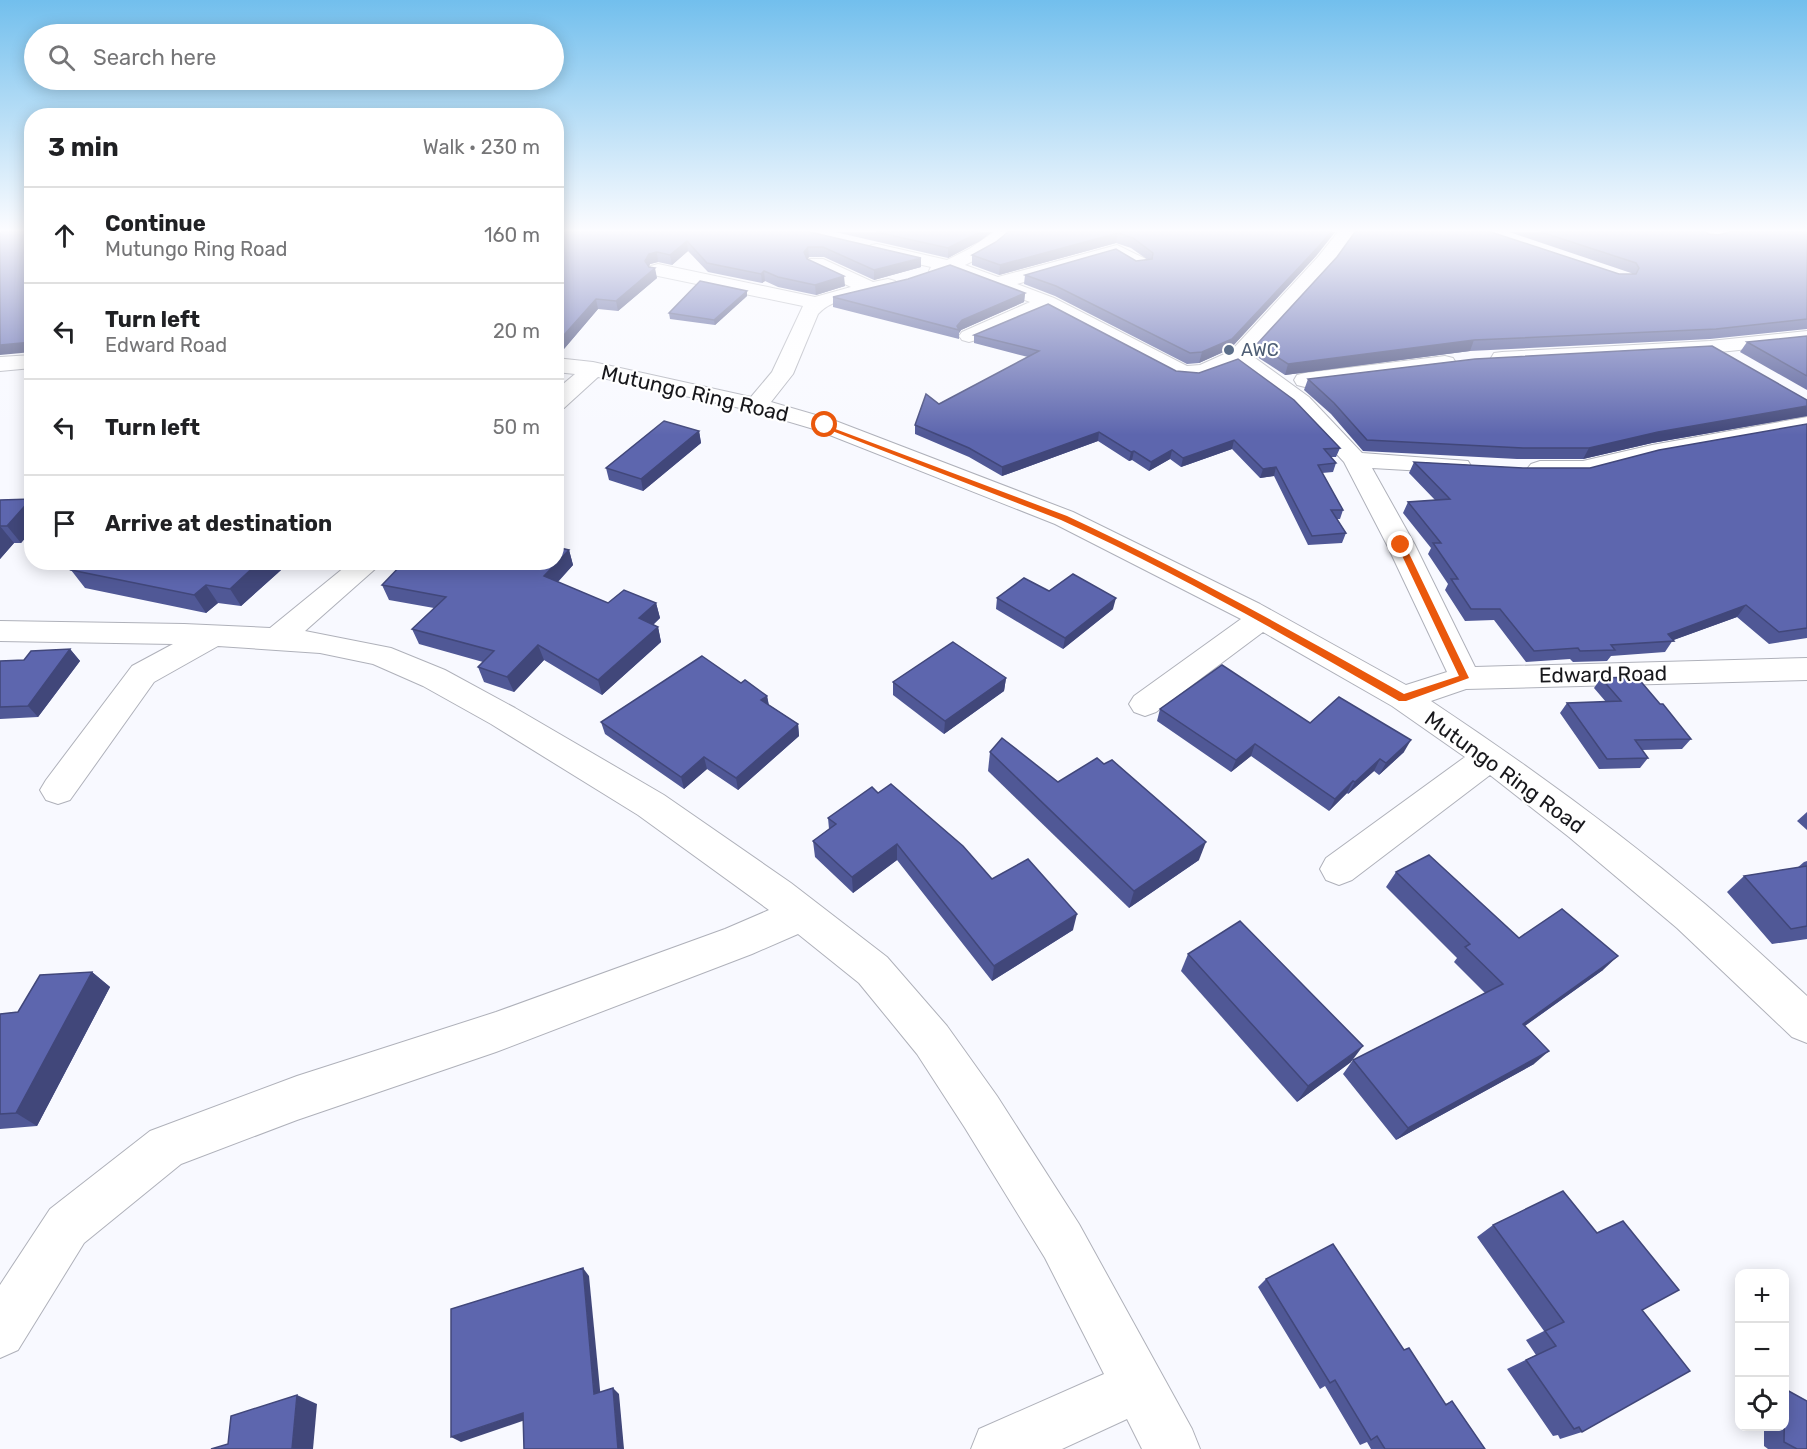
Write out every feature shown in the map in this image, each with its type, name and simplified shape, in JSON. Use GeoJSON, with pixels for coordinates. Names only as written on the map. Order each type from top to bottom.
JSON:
{"type":"FeatureCollection","features":[{"type":"Feature","properties":{"kind":"street"},"geometry":{"type":"LineString","coordinates":[[801,300],[817,303]]}},
{"type":"Feature","properties":{"kind":"street"},"geometry":{"type":"LineString","coordinates":[[756,405],[782,374],[809,312],[817,303],[824,300]]}},
{"type":"Feature","properties":{"kind":"street"},"geometry":{"type":"LineString","coordinates":[[1041,300],[1125,341],[1167,366],[1185,373],[1204,371],[1239,356],[1290,300]]}},
{"type":"Feature","properties":{"kind":"street"},"geometry":{"type":"LineString","coordinates":[[969,336],[1047,302]]}},
{"type":"Feature","properties":{"kind":"street"},"geometry":{"type":"LineString","coordinates":[[1280,384],[1475,360],[1710,347],[1807,337]]}},
{"type":"Feature","properties":{"kind":"street"},"geometry":{"type":"LineString","coordinates":[[1710,347],[1740,364]]}},
{"type":"Feature","properties":{"kind":"street"},"geometry":{"type":"LineString","coordinates":[[1239,356],[1250,367],[1280,384],[1331,430],[1355,460],[1401,545],[1464,678]]}},
{"type":"Feature","properties":{"kind":"street"},"geometry":{"type":"LineString","coordinates":[[0,364],[24,362]]}},
{"type":"Feature","properties":{"kind":"street","name":"Mutungo Ring Road"},"geometry":{"type":"LineString","coordinates":[[564,366],[593,369],[756,405],[825,425],[1064,518],[1262,618],[1403,698],[1490,757],[1582,827],[1691,916],[1802,1012]]}},
{"type":"Feature","properties":{"kind":"street"},"geometry":{"type":"LineString","coordinates":[[564,396],[593,369]]}},
{"type":"Feature","properties":{"kind":"street"},"geometry":{"type":"LineString","coordinates":[[1517,469],[1583,468],[1652,452],[1807,424]]}},
{"type":"Feature","properties":{"kind":"street"},"geometry":{"type":"LineString","coordinates":[[1355,460],[1483,467]]}},
{"type":"Feature","properties":{"kind":"street"},"geometry":{"type":"LineString","coordinates":[[277,639],[359,570]]}},
{"type":"Feature","properties":{"kind":"street"},"geometry":{"type":"LineString","coordinates":[[1145,704],[1262,618]]}},
{"type":"Feature","properties":{"kind":"street"},"geometry":{"type":"LineString","coordinates":[[0,631],[277,639],[320,643],[380,655],[434,678],[522,727],[651,805],[777,894],[873,970],[932,1040],[981,1112],[1062,1241],[1172,1449]]}},
{"type":"Feature","properties":{"kind":"street"},"geometry":{"type":"LineString","coordinates":[[58,790],[143,674],[212,636]]}},
{"type":"Feature","properties":{"kind":"street","name":"Edward Road"},"geometry":{"type":"LineString","coordinates":[[1403,698],[1464,678],[1807,669]]}},
{"type":"Feature","properties":{"kind":"street"},"geometry":{"type":"LineString","coordinates":[[1339,869],[1490,757]]}},
{"type":"Feature","properties":{"kind":"street"},"geometry":{"type":"LineString","coordinates":[[0,1332],[67,1226],[166,1148],[297,1098],[507,1028],[738,942],[801,914]]}},
{"type":"Feature","properties":{"kind":"street"},"geometry":{"type":"LineString","coordinates":[[999,1449],[1139,1386]]}},
{"type":"Feature","properties":{"kind":"building"},"geometry":{"type":"Polygon","coordinates":[[[0,300],[24,300],[24,343],[0,345],[0,300]]]}},
{"type":"Feature","properties":{"kind":"building"},"geometry":{"type":"Polygon","coordinates":[[[564,300],[595,300],[564,335],[564,300]]]}},
{"type":"Feature","properties":{"kind":"building"},"geometry":{"type":"Polygon","coordinates":[[[682,300],[737,300],[714,320],[669,313],[682,300]]]}},
{"type":"Feature","properties":{"kind":"building"},"geometry":{"type":"Polygon","coordinates":[[[843,300],[1010,300],[962,320],[957,326],[959,330],[843,300]]]}},
{"type":"Feature","properties":{"kind":"building"},"geometry":{"type":"Polygon","coordinates":[[[1083,300],[1269,300],[1232,339],[1202,352],[1190,353],[1083,300]]]}},
{"type":"Feature","properties":{"kind":"building"},"geometry":{"type":"Polygon","coordinates":[[[1298,300],[1807,300],[1807,319],[1716,329],[1474,340],[1288,364],[1257,344],[1298,300]]]}},
{"type":"Feature","properties":{"kind":"building"},"geometry":{"type":"Polygon","coordinates":[[[1048,304],[1176,371],[1199,373],[1238,359],[1294,400],[1340,448],[1324,449],[1336,463],[1318,465],[1343,510],[1331,510],[1346,533],[1312,536],[1276,467],[1263,469],[1234,440],[1183,458],[1172,450],[1151,462],[1099,432],[1002,467],[969,448],[915,425],[926,394],[939,404],[1039,351],[974,335],[1048,304]]]}},
{"type":"Feature","properties":{"kind":"building"},"geometry":{"type":"Polygon","coordinates":[[[1807,336],[1807,376],[1747,342],[1807,336]]]}},
{"type":"Feature","properties":{"kind":"building"},"geometry":{"type":"Polygon","coordinates":[[[1712,346],[1807,400],[1807,406],[1658,432],[1589,448],[1523,448],[1367,440],[1334,403],[1308,379],[1475,359],[1712,346]]]}},
{"type":"Feature","properties":{"kind":"building"},"geometry":{"type":"Polygon","coordinates":[[[664,421],[699,431],[641,479],[606,468],[664,421]]]}},
{"type":"Feature","properties":{"kind":"building"},"geometry":{"type":"Polygon","coordinates":[[[1807,424],[1807,628],[1779,632],[1746,605],[1668,634],[1674,641],[1611,645],[1615,650],[1580,651],[1578,648],[1534,651],[1500,609],[1471,609],[1451,579],[1458,579],[1433,543],[1441,543],[1408,502],[1450,499],[1414,462],[1523,468],[1590,468],[1659,450],[1807,424]]]}},
{"type":"Feature","properties":{"kind":"building"},"geometry":{"type":"Polygon","coordinates":[[[24,499],[24,507],[7,526],[0,526],[0,500],[24,499]]]}},
{"type":"Feature","properties":{"kind":"building"},"geometry":{"type":"Polygon","coordinates":[[[71,570],[250,570],[230,589],[206,585],[194,595],[71,570]]]}},
{"type":"Feature","properties":{"kind":"building"},"geometry":{"type":"Polygon","coordinates":[[[396,570],[550,570],[544,576],[608,603],[624,590],[656,603],[639,618],[658,627],[598,680],[538,645],[507,677],[478,667],[494,651],[412,629],[446,597],[382,585],[396,570]]]}},
{"type":"Feature","properties":{"kind":"building"},"geometry":{"type":"Polygon","coordinates":[[[1073,574],[1116,598],[1065,638],[997,598],[1024,578],[1049,591],[1073,574]]]}},
{"type":"Feature","properties":{"kind":"building"},"geometry":{"type":"Polygon","coordinates":[[[953,642],[1006,678],[945,721],[893,682],[953,642]]]}},
{"type":"Feature","properties":{"kind":"building"},"geometry":{"type":"Polygon","coordinates":[[[70,649],[28,706],[0,707],[0,661],[24,660],[31,651],[70,649]]]}},
{"type":"Feature","properties":{"kind":"building"},"geometry":{"type":"Polygon","coordinates":[[[702,656],[741,683],[745,680],[767,696],[761,700],[798,724],[736,778],[704,757],[681,777],[601,722],[702,656]]]}},
{"type":"Feature","properties":{"kind":"building"},"geometry":{"type":"Polygon","coordinates":[[[1222,665],[1310,723],[1339,697],[1411,740],[1386,763],[1380,759],[1335,799],[1255,744],[1236,760],[1160,709],[1222,665]]]}},
{"type":"Feature","properties":{"kind":"building"},"geometry":{"type":"Polygon","coordinates":[[[1637,677],[1660,704],[1663,704],[1691,739],[1635,740],[1648,758],[1607,759],[1567,703],[1621,701],[1601,678],[1637,677]]]}},
{"type":"Feature","properties":{"kind":"building"},"geometry":{"type":"Polygon","coordinates":[[[1002,738],[1058,782],[1097,758],[1104,764],[1112,760],[1206,842],[1134,891],[990,752],[1002,738]]]}},
{"type":"Feature","properties":{"kind":"building"},"geometry":{"type":"Polygon","coordinates":[[[891,784],[963,846],[992,879],[1028,859],[1077,914],[994,966],[897,844],[852,877],[813,841],[836,824],[828,818],[872,787],[878,793],[891,784]]]}},
{"type":"Feature","properties":{"kind":"building"},"geometry":{"type":"Polygon","coordinates":[[[1429,855],[1519,938],[1562,909],[1618,956],[1523,1024],[1549,1051],[1408,1128],[1353,1060],[1503,984],[1465,947],[1470,944],[1396,872],[1429,855]]]}},
{"type":"Feature","properties":{"kind":"building"},"geometry":{"type":"Polygon","coordinates":[[[1807,866],[1807,926],[1791,929],[1744,876],[1807,866]]]}},
{"type":"Feature","properties":{"kind":"building"},"geometry":{"type":"Polygon","coordinates":[[[1240,921],[1363,1046],[1308,1086],[1188,954],[1240,921]]]}},
{"type":"Feature","properties":{"kind":"building"},"geometry":{"type":"Polygon","coordinates":[[[92,972],[16,1113],[0,1114],[0,1014],[18,1012],[40,975],[92,972]]]}},
{"type":"Feature","properties":{"kind":"building"},"geometry":{"type":"Polygon","coordinates":[[[1563,1191],[1597,1233],[1623,1221],[1679,1290],[1642,1310],[1690,1371],[1582,1432],[1579,1427],[1574,1429],[1526,1360],[1556,1346],[1545,1331],[1564,1322],[1493,1225],[1563,1191]]]}},
{"type":"Feature","properties":{"kind":"building"},"geometry":{"type":"Polygon","coordinates":[[[1333,1244],[1404,1350],[1409,1348],[1446,1405],[1452,1401],[1485,1449],[1385,1449],[1377,1436],[1371,1440],[1335,1380],[1330,1383],[1266,1279],[1333,1244]]]}},
{"type":"Feature","properties":{"kind":"building"},"geometry":{"type":"Polygon","coordinates":[[[583,1268],[594,1394],[613,1388],[618,1449],[524,1449],[523,1413],[451,1437],[451,1309],[583,1268]]]}},
{"type":"Feature","properties":{"kind":"building"},"geometry":{"type":"Polygon","coordinates":[[[1789,1391],[1807,1401],[1807,1449],[1797,1449],[1784,1442],[1784,1431],[1789,1431],[1789,1391]]]}},
{"type":"Feature","properties":{"kind":"building"},"geometry":{"type":"Polygon","coordinates":[[[297,1395],[292,1449],[211,1449],[228,1444],[231,1416],[297,1395]]]}},
{"type":"Feature","properties":{"kind":"place","name":"AWC"},"geometry":{"type":"Point","coordinates":[1229,350]}},
{"type":"Feature","properties":{"kind":"route"},"geometry":{"type":"LineString","coordinates":[[825,425],[1064,518],[1099,534],[1250,611],[1403,698],[1464,678],[1401,545]]}}]}
